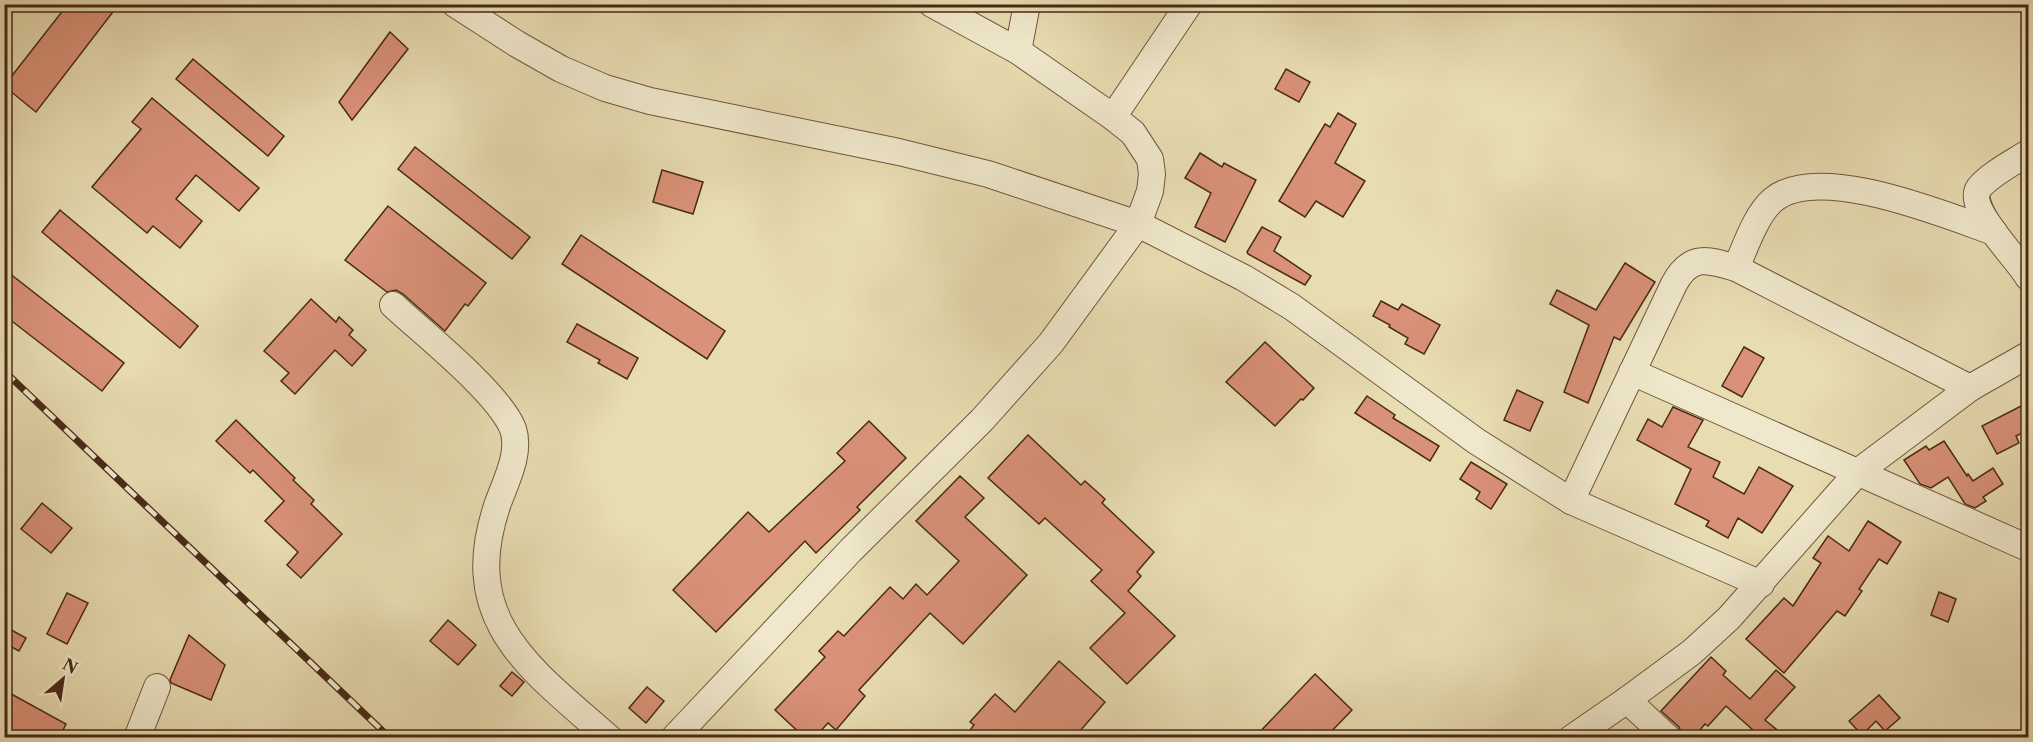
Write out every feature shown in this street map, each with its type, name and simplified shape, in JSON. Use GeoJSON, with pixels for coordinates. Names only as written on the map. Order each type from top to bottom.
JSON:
{"type":"FeatureCollection","features":[{"type":"Feature","properties":{"kind":"street"},"geometry":{"type":"LineString","coordinates":[[455,4],[561,69],[604,88],[650,101],[899,152],[988,174],[1138,224],[1244,278],[1292,308],[1476,441],[1571,501],[1761,584]]}},
{"type":"Feature","properties":{"kind":"street"},"geometry":{"type":"LineString","coordinates":[[674,738],[851,550],[982,420],[1051,343],[1138,224],[1150,191],[1152,174],[1149,159],[1133,133],[1018,51],[932,4]]}},
{"type":"Feature","properties":{"kind":"street"},"geometry":{"type":"LineString","coordinates":[[1018,51],[1027,4]]}},
{"type":"Feature","properties":{"kind":"street"},"geometry":{"type":"LineString","coordinates":[[1113,117],[1189,4]]}},
{"type":"Feature","properties":{"kind":"street"},"geometry":{"type":"LineString","coordinates":[[2028,153],[1980,186],[1976,193],[1979,211],[2028,278]]}},
{"type":"Feature","properties":{"kind":"street"},"geometry":{"type":"LineString","coordinates":[[1736,268],[1750,235],[1768,205],[1782,194],[1810,188],[1839,186],[1869,192],[1994,232]]}},
{"type":"Feature","properties":{"kind":"street"},"geometry":{"type":"LineString","coordinates":[[1571,501],[1681,271],[1694,263],[1713,261],[1736,268],[1970,388]]}},
{"type":"Feature","properties":{"kind":"street"},"geometry":{"type":"LineString","coordinates":[[393,305],[470,375],[507,417],[516,443],[490,528],[485,563],[488,594],[502,631],[522,658],[609,738]]}},
{"type":"Feature","properties":{"kind":"street"},"geometry":{"type":"LineString","coordinates":[[1572,738],[1692,651],[1729,618],[1858,472],[1970,388],[2028,355]]}},
{"type":"Feature","properties":{"kind":"street"},"geometry":{"type":"LineString","coordinates":[[1632,372],[2028,548]]}},
{"type":"Feature","properties":{"kind":"street"},"geometry":{"type":"LineString","coordinates":[[136,738],[157,687]]}},
{"type":"Feature","properties":{"kind":"street"},"geometry":{"type":"LineString","coordinates":[[1627,700],[1668,738]]}},
{"type":"Feature","properties":{"kind":"building"},"geometry":{"type":"Polygon","coordinates":[[[68,4],[119,4],[36,112],[4,86],[68,4]]]}},
{"type":"Feature","properties":{"kind":"building"},"geometry":{"type":"Polygon","coordinates":[[[390,32],[408,49],[352,120],[339,102],[390,32]]]}},
{"type":"Feature","properties":{"kind":"building"},"geometry":{"type":"Polygon","coordinates":[[[193,59],[284,136],[268,156],[176,79],[193,59]]]}},
{"type":"Feature","properties":{"kind":"building"},"geometry":{"type":"Polygon","coordinates":[[[1286,69],[1310,82],[1299,102],[1275,89],[1286,69]]]}},
{"type":"Feature","properties":{"kind":"building"},"geometry":{"type":"Polygon","coordinates":[[[152,98],[259,188],[239,211],[196,175],[176,199],[202,221],[180,248],[153,226],[147,233],[92,187],[141,129],[132,122],[152,98]]]}},
{"type":"Feature","properties":{"kind":"building"},"geometry":{"type":"Polygon","coordinates":[[[1338,113],[1356,124],[1335,163],[1365,181],[1343,217],[1316,201],[1305,217],[1279,201],[1325,124],[1330,127],[1338,113]]]}},
{"type":"Feature","properties":{"kind":"building"},"geometry":{"type":"Polygon","coordinates":[[[415,147],[530,237],[512,259],[398,169],[415,147]]]}},
{"type":"Feature","properties":{"kind":"building"},"geometry":{"type":"Polygon","coordinates":[[[1200,153],[1222,167],[1224,163],[1256,180],[1225,242],[1195,227],[1211,193],[1185,178],[1200,153]]]}},
{"type":"Feature","properties":{"kind":"building"},"geometry":{"type":"Polygon","coordinates":[[[662,170],[703,182],[693,214],[653,202],[662,170]]]}},
{"type":"Feature","properties":{"kind":"building"},"geometry":{"type":"Polygon","coordinates":[[[388,206],[486,283],[468,306],[465,304],[445,331],[403,294],[396,290],[387,292],[345,260],[388,206]]]}},
{"type":"Feature","properties":{"kind":"building"},"geometry":{"type":"Polygon","coordinates":[[[60,210],[198,326],[180,348],[42,232],[60,210]]]}},
{"type":"Feature","properties":{"kind":"building"},"geometry":{"type":"Polygon","coordinates":[[[1262,227],[1281,237],[1274,251],[1311,276],[1305,285],[1248,254],[1247,252],[1262,227]]]}},
{"type":"Feature","properties":{"kind":"building"},"geometry":{"type":"Polygon","coordinates":[[[581,235],[725,331],[707,359],[562,264],[581,235]]]}},
{"type":"Feature","properties":{"kind":"building"},"geometry":{"type":"Polygon","coordinates":[[[1625,263],[1655,282],[1620,340],[1614,337],[1588,403],[1564,392],[1589,325],[1550,304],[1557,290],[1596,310],[1625,263]]]}},
{"type":"Feature","properties":{"kind":"building"},"geometry":{"type":"Polygon","coordinates":[[[4,269],[124,363],[102,391],[4,315],[4,269]]]}},
{"type":"Feature","properties":{"kind":"building"},"geometry":{"type":"Polygon","coordinates":[[[311,299],[336,322],[339,317],[353,330],[349,335],[366,350],[352,366],[335,350],[295,394],[281,381],[289,373],[264,351],[311,299]]]}},
{"type":"Feature","properties":{"kind":"building"},"geometry":{"type":"Polygon","coordinates":[[[1381,301],[1398,310],[1402,304],[1440,325],[1424,354],[1405,344],[1408,338],[1373,316],[1381,301]]]}},
{"type":"Feature","properties":{"kind":"building"},"geometry":{"type":"Polygon","coordinates":[[[577,324],[638,358],[627,379],[598,363],[600,360],[567,342],[577,324]]]}},
{"type":"Feature","properties":{"kind":"building"},"geometry":{"type":"Polygon","coordinates":[[[1265,342],[1314,388],[1275,426],[1226,382],[1265,342]]]}},
{"type":"Feature","properties":{"kind":"building"},"geometry":{"type":"Polygon","coordinates":[[[1744,347],[1764,358],[1742,397],[1722,386],[1744,347]]]}},
{"type":"Feature","properties":{"kind":"building"},"geometry":{"type":"Polygon","coordinates":[[[1517,390],[1543,402],[1530,431],[1504,420],[1517,390]]]}},
{"type":"Feature","properties":{"kind":"building"},"geometry":{"type":"Polygon","coordinates":[[[1367,396],[1395,415],[1393,418],[1439,446],[1430,461],[1355,413],[1367,396]]]}},
{"type":"Feature","properties":{"kind":"building"},"geometry":{"type":"Polygon","coordinates":[[[2023,405],[2028,415],[2028,430],[2016,436],[2019,443],[1997,454],[1982,426],[2023,405]]]}},
{"type":"Feature","properties":{"kind":"building"},"geometry":{"type":"Polygon","coordinates":[[[1673,407],[1703,420],[1688,447],[1720,462],[1713,477],[1744,494],[1759,467],[1793,486],[1762,533],[1738,518],[1728,538],[1706,526],[1709,521],[1675,504],[1691,469],[1637,440],[1648,419],[1662,427],[1673,407]]]}},
{"type":"Feature","properties":{"kind":"building"},"geometry":{"type":"Polygon","coordinates":[[[236,420],[295,478],[293,480],[314,500],[311,504],[342,534],[301,578],[287,565],[298,552],[265,521],[284,501],[253,470],[250,473],[216,441],[236,420]]]}},
{"type":"Feature","properties":{"kind":"building"},"geometry":{"type":"Polygon","coordinates":[[[869,421],[906,458],[857,507],[860,510],[816,553],[805,541],[716,632],[673,590],[748,512],[769,532],[845,461],[837,453],[869,421]]]}},
{"type":"Feature","properties":{"kind":"building"},"geometry":{"type":"Polygon","coordinates":[[[1028,435],[1081,485],[1085,481],[1105,499],[1102,503],[1154,552],[1137,572],[1141,576],[1128,591],[1175,636],[1127,684],[1090,648],[1125,613],[1091,581],[1102,570],[1045,518],[1039,524],[988,478],[1028,435]]]}},
{"type":"Feature","properties":{"kind":"building"},"geometry":{"type":"Polygon","coordinates":[[[1944,441],[1967,476],[1968,474],[1973,481],[1993,468],[2003,484],[1983,497],[1986,501],[1975,508],[1965,504],[1948,477],[1931,488],[1920,484],[1904,460],[1926,446],[1929,450],[1944,441]]]}},
{"type":"Feature","properties":{"kind":"building"},"geometry":{"type":"Polygon","coordinates":[[[1471,462],[1507,484],[1491,509],[1476,499],[1480,492],[1460,479],[1471,462]]]}},
{"type":"Feature","properties":{"kind":"building"},"geometry":{"type":"Polygon","coordinates":[[[960,476],[984,498],[965,517],[1027,575],[963,644],[930,613],[859,690],[865,696],[836,730],[828,723],[814,738],[805,738],[775,710],[825,657],[819,651],[838,631],[844,636],[890,587],[903,599],[916,584],[927,595],[959,561],[916,521],[960,476]]]}},
{"type":"Feature","properties":{"kind":"building"},"geometry":{"type":"Polygon","coordinates":[[[42,503],[72,528],[51,553],[21,529],[42,503]]]}},
{"type":"Feature","properties":{"kind":"building"},"geometry":{"type":"Polygon","coordinates":[[[1868,521],[1901,542],[1887,564],[1879,559],[1859,589],[1862,591],[1845,616],[1837,611],[1784,673],[1746,639],[1784,598],[1793,606],[1821,563],[1813,558],[1828,536],[1849,551],[1868,521]]]}},
{"type":"Feature","properties":{"kind":"building"},"geometry":{"type":"Polygon","coordinates":[[[1939,592],[1956,599],[1948,622],[1931,615],[1939,592]]]}},
{"type":"Feature","properties":{"kind":"building"},"geometry":{"type":"Polygon","coordinates":[[[67,593],[88,603],[67,644],[47,634],[67,593]]]}},
{"type":"Feature","properties":{"kind":"building"},"geometry":{"type":"Polygon","coordinates":[[[448,620],[476,645],[458,665],[430,641],[448,620]]]}},
{"type":"Feature","properties":{"kind":"building"},"geometry":{"type":"Polygon","coordinates":[[[4,626],[26,638],[19,651],[4,643],[4,626]]]}},
{"type":"Feature","properties":{"kind":"building"},"geometry":{"type":"Polygon","coordinates":[[[189,635],[225,665],[211,700],[171,683],[170,680],[189,635]]]}},
{"type":"Feature","properties":{"kind":"building"},"geometry":{"type":"Polygon","coordinates":[[[1711,657],[1726,671],[1723,675],[1750,699],[1776,670],[1795,687],[1765,720],[1787,738],[1762,738],[1726,706],[1708,726],[1705,724],[1693,738],[1683,738],[1679,727],[1661,711],[1711,657]]]}},
{"type":"Feature","properties":{"kind":"building"},"geometry":{"type":"Polygon","coordinates":[[[1059,661],[1105,702],[1074,738],[964,738],[974,725],[970,722],[995,694],[1015,712],[1059,661]]]}},
{"type":"Feature","properties":{"kind":"building"},"geometry":{"type":"Polygon","coordinates":[[[512,672],[524,682],[512,696],[500,686],[512,672]]]}},
{"type":"Feature","properties":{"kind":"building"},"geometry":{"type":"Polygon","coordinates":[[[1315,674],[1352,710],[1325,738],[1254,738],[1315,674]]]}},
{"type":"Feature","properties":{"kind":"building"},"geometry":{"type":"Polygon","coordinates":[[[647,687],[664,701],[646,723],[629,708],[647,687]]]}},
{"type":"Feature","properties":{"kind":"building"},"geometry":{"type":"Polygon","coordinates":[[[4,690],[66,724],[59,738],[4,738],[4,690]]]}},
{"type":"Feature","properties":{"kind":"building"},"geometry":{"type":"Polygon","coordinates":[[[1879,695],[1900,718],[1885,731],[1876,721],[1862,735],[1849,721],[1879,695]]]}},
{"type":"Feature","properties":{"kind":"railway"},"geometry":{"type":"LineString","coordinates":[[4,371],[390,738]]}}]}
